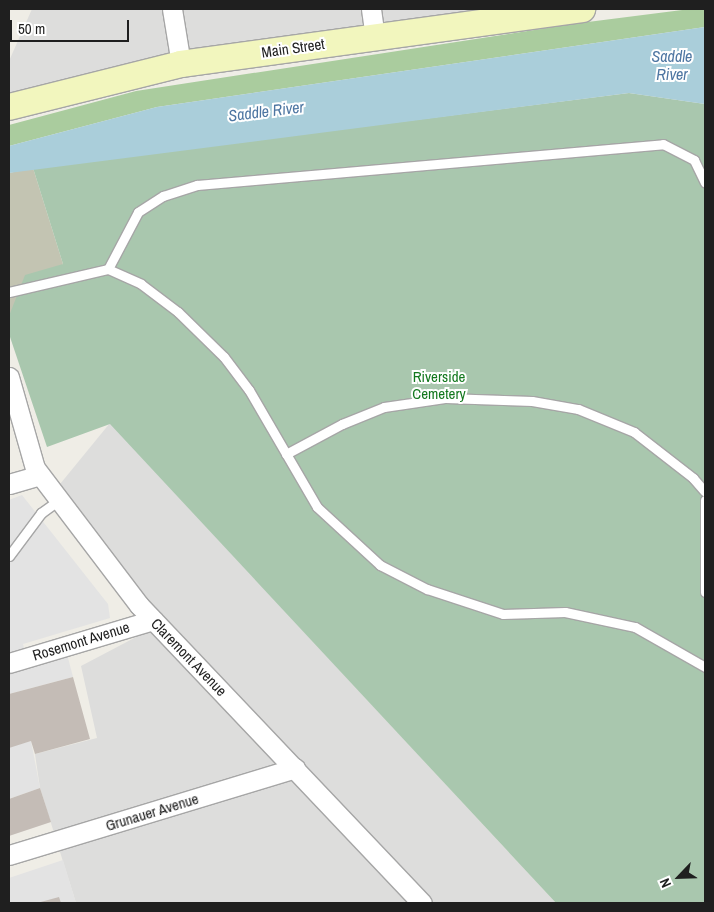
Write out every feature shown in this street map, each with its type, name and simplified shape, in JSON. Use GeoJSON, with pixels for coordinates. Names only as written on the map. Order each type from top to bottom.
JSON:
{"type":"FeatureCollection","features":[{"type":"Feature","properties":{"kind":"street"},"geometry":{"type":"LineString","coordinates":[[172,9],[181,64]]}},
{"type":"Feature","properties":{"kind":"street"},"geometry":{"type":"LineString","coordinates":[[371,9],[375,37]]}},
{"type":"Feature","properties":{"kind":"street","name":"Main Street"},"geometry":{"type":"LineString","coordinates":[[9,106],[181,64],[565,10]]}},
{"type":"Feature","properties":{"kind":"street","name":"Claremont Avenue"},"geometry":{"type":"LineString","coordinates":[[9,377],[35,468],[153,620],[422,903]]}},
{"type":"Feature","properties":{"kind":"street"},"geometry":{"type":"LineString","coordinates":[[9,484],[40,475]]}},
{"type":"Feature","properties":{"kind":"street","name":"Rosemont Avenue"},"geometry":{"type":"LineString","coordinates":[[9,663],[153,620]]}},
{"type":"Feature","properties":{"kind":"street","name":"Grunauer Avenue"},"geometry":{"type":"LineString","coordinates":[[9,855],[295,768]]}},
{"type":"Feature","properties":{"kind":"lane"},"geometry":{"type":"LineString","coordinates":[[108,269],[138,212],[163,196],[196,185],[663,144],[694,160],[705,183]]}},
{"type":"Feature","properties":{"kind":"lane"},"geometry":{"type":"LineString","coordinates":[[9,292],[108,269],[141,284],[178,312],[224,357],[249,390],[317,507],[380,565],[428,589],[503,614],[565,612],[635,627],[705,667]]}},
{"type":"Feature","properties":{"kind":"lane"},"geometry":{"type":"LineString","coordinates":[[286,454],[342,424],[384,407],[446,398],[532,401],[578,409],[634,432],[693,478],[705,492]]}},
{"type":"Feature","properties":{"kind":"lane"},"geometry":{"type":"LineString","coordinates":[[9,556],[41,513],[59,500]]}},
{"type":"Feature","properties":{"kind":"lane"},"geometry":{"type":"LineString","coordinates":[[705,500],[705,592]]}},
{"type":"Feature","properties":{"kind":"shaded area"},"geometry":{"type":"Polygon","coordinates":[[[32,9],[480,9],[217,50],[9,96],[9,61],[32,9]]]}},
{"type":"Feature","properties":{"kind":"shaded area"},"geometry":{"type":"Polygon","coordinates":[[[33,168],[63,264],[9,316],[9,173],[33,168]]]}},
{"type":"Feature","properties":{"kind":"shaded area"},"geometry":{"type":"Polygon","coordinates":[[[110,423],[556,903],[76,903],[40,788],[35,754],[97,738],[81,666],[159,625],[56,489],[110,423]]]}},
{"type":"Feature","properties":{"kind":"shaded area"},"geometry":{"type":"Polygon","coordinates":[[[22,495],[108,604],[110,618],[23,644],[26,656],[9,662],[9,500],[22,495]]]}},
{"type":"Feature","properties":{"kind":"shaded area"},"geometry":{"type":"Polygon","coordinates":[[[67,654],[73,677],[9,694],[9,671],[67,654]]]}},
{"type":"Feature","properties":{"kind":"shaded area"},"geometry":{"type":"Polygon","coordinates":[[[31,741],[40,788],[9,799],[9,747],[31,741]]]}},
{"type":"Feature","properties":{"kind":"shaded area"},"geometry":{"type":"Polygon","coordinates":[[[63,860],[76,903],[9,903],[9,878],[63,860]]]}},
{"type":"Feature","properties":{"kind":"green space"},"geometry":{"type":"Polygon","coordinates":[[[690,9],[705,9],[705,27],[157,107],[9,146],[9,125],[136,91],[580,23],[690,9]]]}},
{"type":"Feature","properties":{"kind":"green space","name":"Riverside Cemetery"},"geometry":{"type":"Polygon","coordinates":[[[629,93],[705,104],[705,903],[556,903],[110,424],[47,447],[9,334],[9,316],[25,275],[63,264],[33,168],[629,93]]]}},
{"type":"Feature","properties":{"kind":"water","name":"Saddle River"},"geometry":{"type":"Polygon","coordinates":[[[705,27],[705,104],[629,93],[9,173],[9,146],[157,107],[705,27]]]}},
{"type":"Feature","properties":{"kind":"building"},"geometry":{"type":"Polygon","coordinates":[[[73,677],[90,739],[35,754],[31,741],[9,748],[9,694],[73,677]]]}},
{"type":"Feature","properties":{"kind":"building"},"geometry":{"type":"Polygon","coordinates":[[[40,788],[51,822],[9,836],[9,799],[40,788]]]}},
{"type":"Feature","properties":{"kind":"building"},"geometry":{"type":"Polygon","coordinates":[[[59,897],[61,903],[37,903],[59,897]]]}}]}
